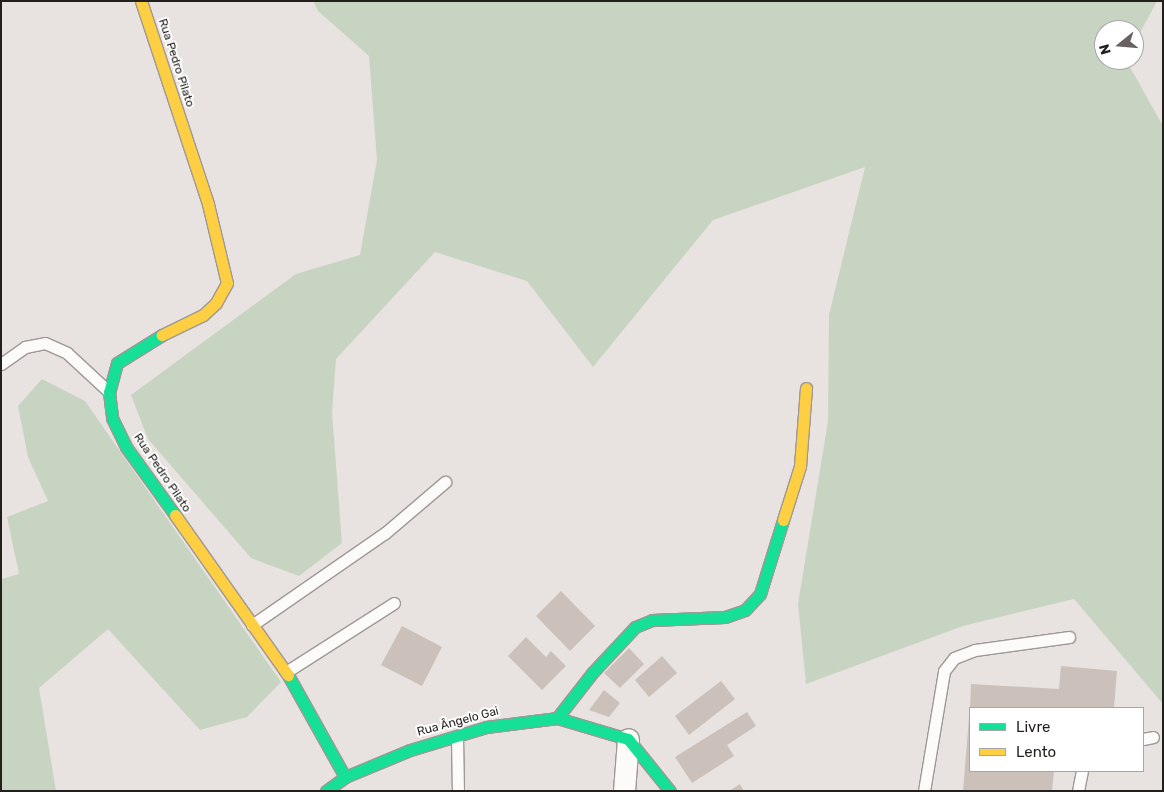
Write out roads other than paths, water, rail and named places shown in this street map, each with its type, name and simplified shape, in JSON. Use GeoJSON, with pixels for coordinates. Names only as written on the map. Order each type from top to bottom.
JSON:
{"type":"FeatureCollection","features":[{"type":"Feature","properties":{"kind":"street","name":"Rua Pedro Pilato"},"geometry":{"type":"LineString","coordinates":[[141,1],[208,204],[227,283],[216,303],[203,315],[170,330],[117,363],[109,392],[112,418],[126,447],[286,672],[345,777]]}},
{"type":"Feature","properties":{"kind":"street"},"geometry":{"type":"LineString","coordinates":[[557,718],[592,673],[635,627],[652,620],[725,617],[745,610],[760,594],[800,466],[806,388]]}},
{"type":"Feature","properties":{"kind":"street","name":"Rua Ângelo Gai"},"geometry":{"type":"LineString","coordinates":[[326,791],[345,777],[410,750],[495,725],[557,718],[596,727],[628,740],[670,791]]}},
{"type":"Feature","properties":{"kind":"street"},"geometry":{"type":"LineString","coordinates":[[624,791],[628,740]]}},
{"type":"Feature","properties":{"kind":"lane"},"geometry":{"type":"LineString","coordinates":[[1,364],[26,347],[45,343],[67,353],[109,392]]}},
{"type":"Feature","properties":{"kind":"lane"},"geometry":{"type":"LineString","coordinates":[[252,625],[385,533],[445,482]]}},
{"type":"Feature","properties":{"kind":"lane"},"geometry":{"type":"LineString","coordinates":[[286,672],[394,603]]}},
{"type":"Feature","properties":{"kind":"lane"},"geometry":{"type":"LineString","coordinates":[[924,791],[944,671],[954,658],[975,650],[1069,637]]}},
{"type":"Feature","properties":{"kind":"lane"},"geometry":{"type":"LineString","coordinates":[[457,736],[458,791]]}},
{"type":"Feature","properties":{"kind":"lane"},"geometry":{"type":"LineString","coordinates":[[1078,791],[1082,772]]}}]}
